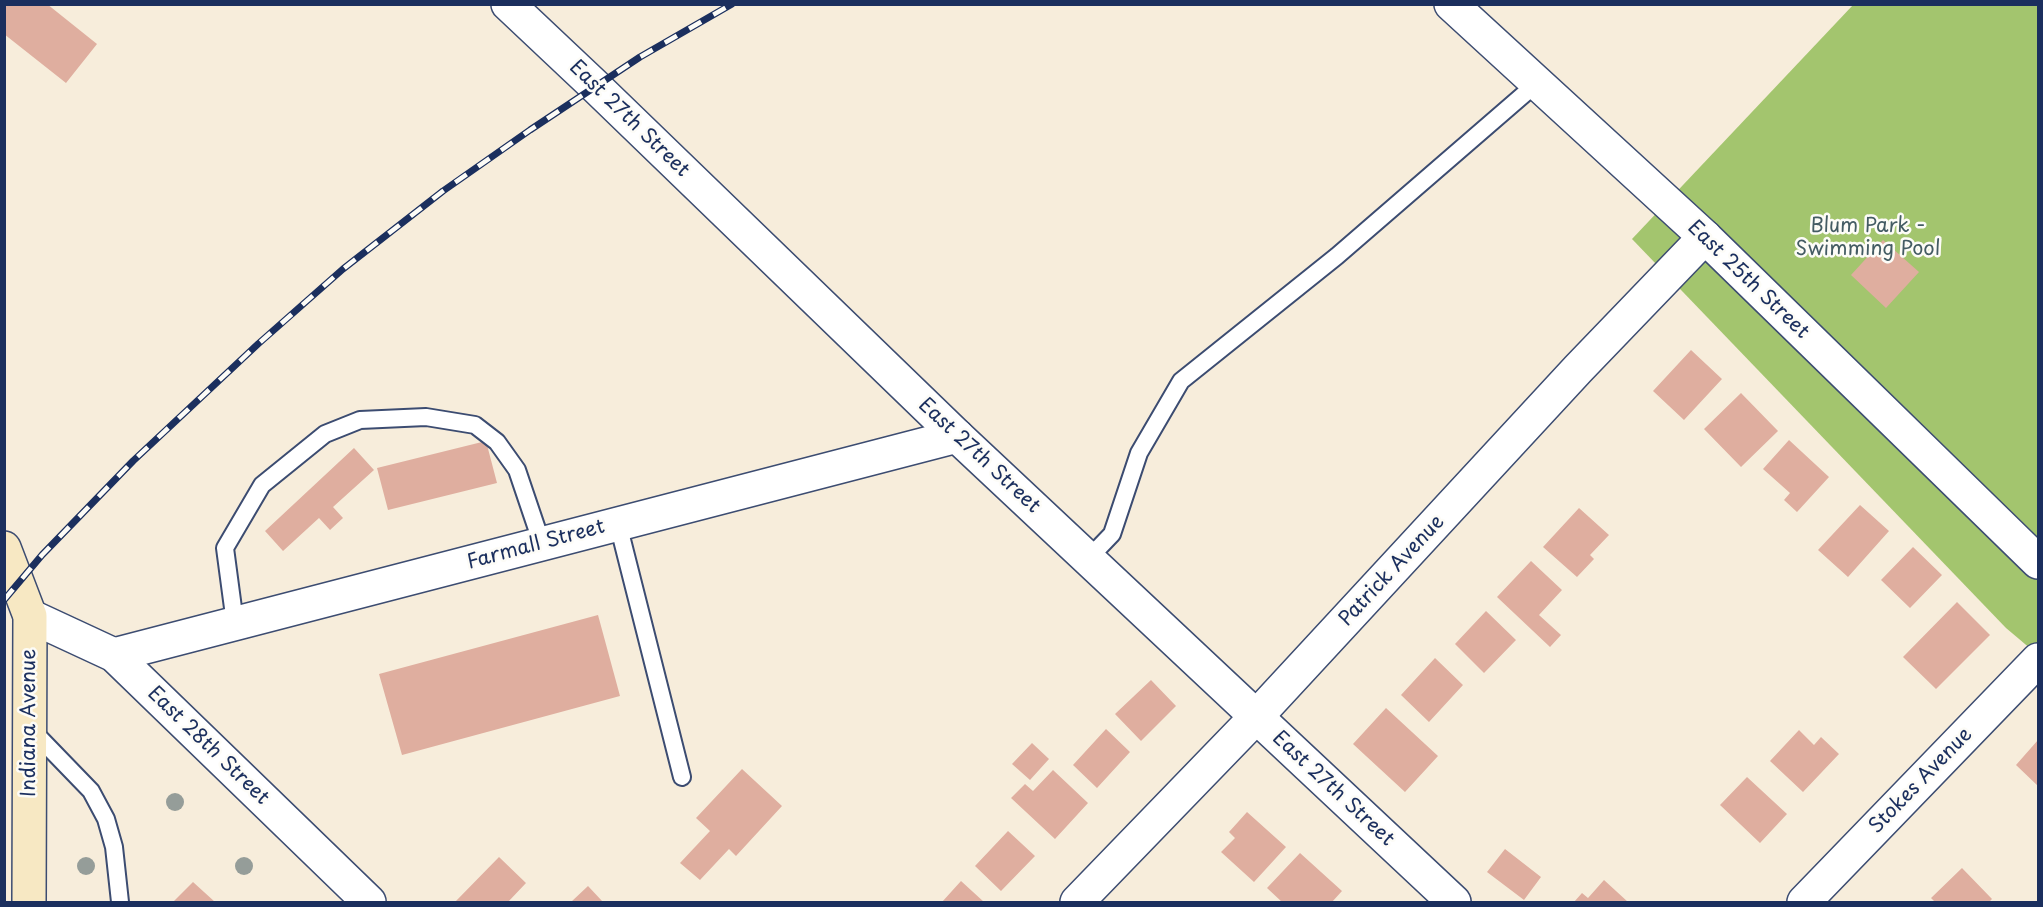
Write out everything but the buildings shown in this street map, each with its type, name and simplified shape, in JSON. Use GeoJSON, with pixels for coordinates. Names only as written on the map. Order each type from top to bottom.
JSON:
{"type":"FeatureCollection","features":[{"type":"Feature","properties":{"kind":"main road","name":"Indiana Avenue"},"geometry":{"type":"LineString","coordinates":[[4,548],[30,616],[29,903]]}},
{"type":"Feature","properties":{"kind":"street","name":"East 27th Street"},"geometry":{"type":"LineString","coordinates":[[508,4],[957,436],[1454,903]]}},
{"type":"Feature","properties":{"kind":"street","name":"East 25th Street"},"geometry":{"type":"LineString","coordinates":[[1451,4],[1705,237],[2038,562]]}},
{"type":"Feature","properties":{"kind":"street","name":"Patrick Avenue"},"geometry":{"type":"LineString","coordinates":[[1077,903],[1256,717],[1578,369],[1705,237]]}},
{"type":"Feature","properties":{"kind":"street","name":"Farmall Street"},"geometry":{"type":"LineString","coordinates":[[114,655],[957,436]]}},
{"type":"Feature","properties":{"kind":"street","name":"East 28th Street"},"geometry":{"type":"LineString","coordinates":[[30,616],[114,655],[369,903]]}},
{"type":"Feature","properties":{"kind":"street","name":"Stokes Avenue"},"geometry":{"type":"LineString","coordinates":[[1804,903],[2038,660]]}},
{"type":"Feature","properties":{"kind":"lane"},"geometry":{"type":"LineString","coordinates":[[1088,559],[1112,534],[1139,453],[1181,381],[1337,256],[1538,83]]}},
{"type":"Feature","properties":{"kind":"lane"},"geometry":{"type":"LineString","coordinates":[[235,623],[225,548],[262,485],[325,434],[360,420],[426,417],[475,425],[497,442],[517,470],[542,544]]}},
{"type":"Feature","properties":{"kind":"lane"},"geometry":{"type":"LineString","coordinates":[[618,524],[682,777]]}},
{"type":"Feature","properties":{"kind":"lane"},"geometry":{"type":"LineString","coordinates":[[29,727],[91,791],[106,819],[114,847],[120,903]]}},
{"type":"Feature","properties":{"kind":"green space","name":"Blum Park - Swimming Pool"},"geometry":{"type":"Polygon","coordinates":[[[1853,5],[2038,5],[2038,655],[2006,628],[1632,239],[1853,5]]]}},
{"type":"Feature","properties":{"kind":"railway"},"geometry":{"type":"LineString","coordinates":[[4,600],[42,555],[133,461],[258,344],[343,269],[443,191],[530,130],[640,57],[732,4]]}}]}
